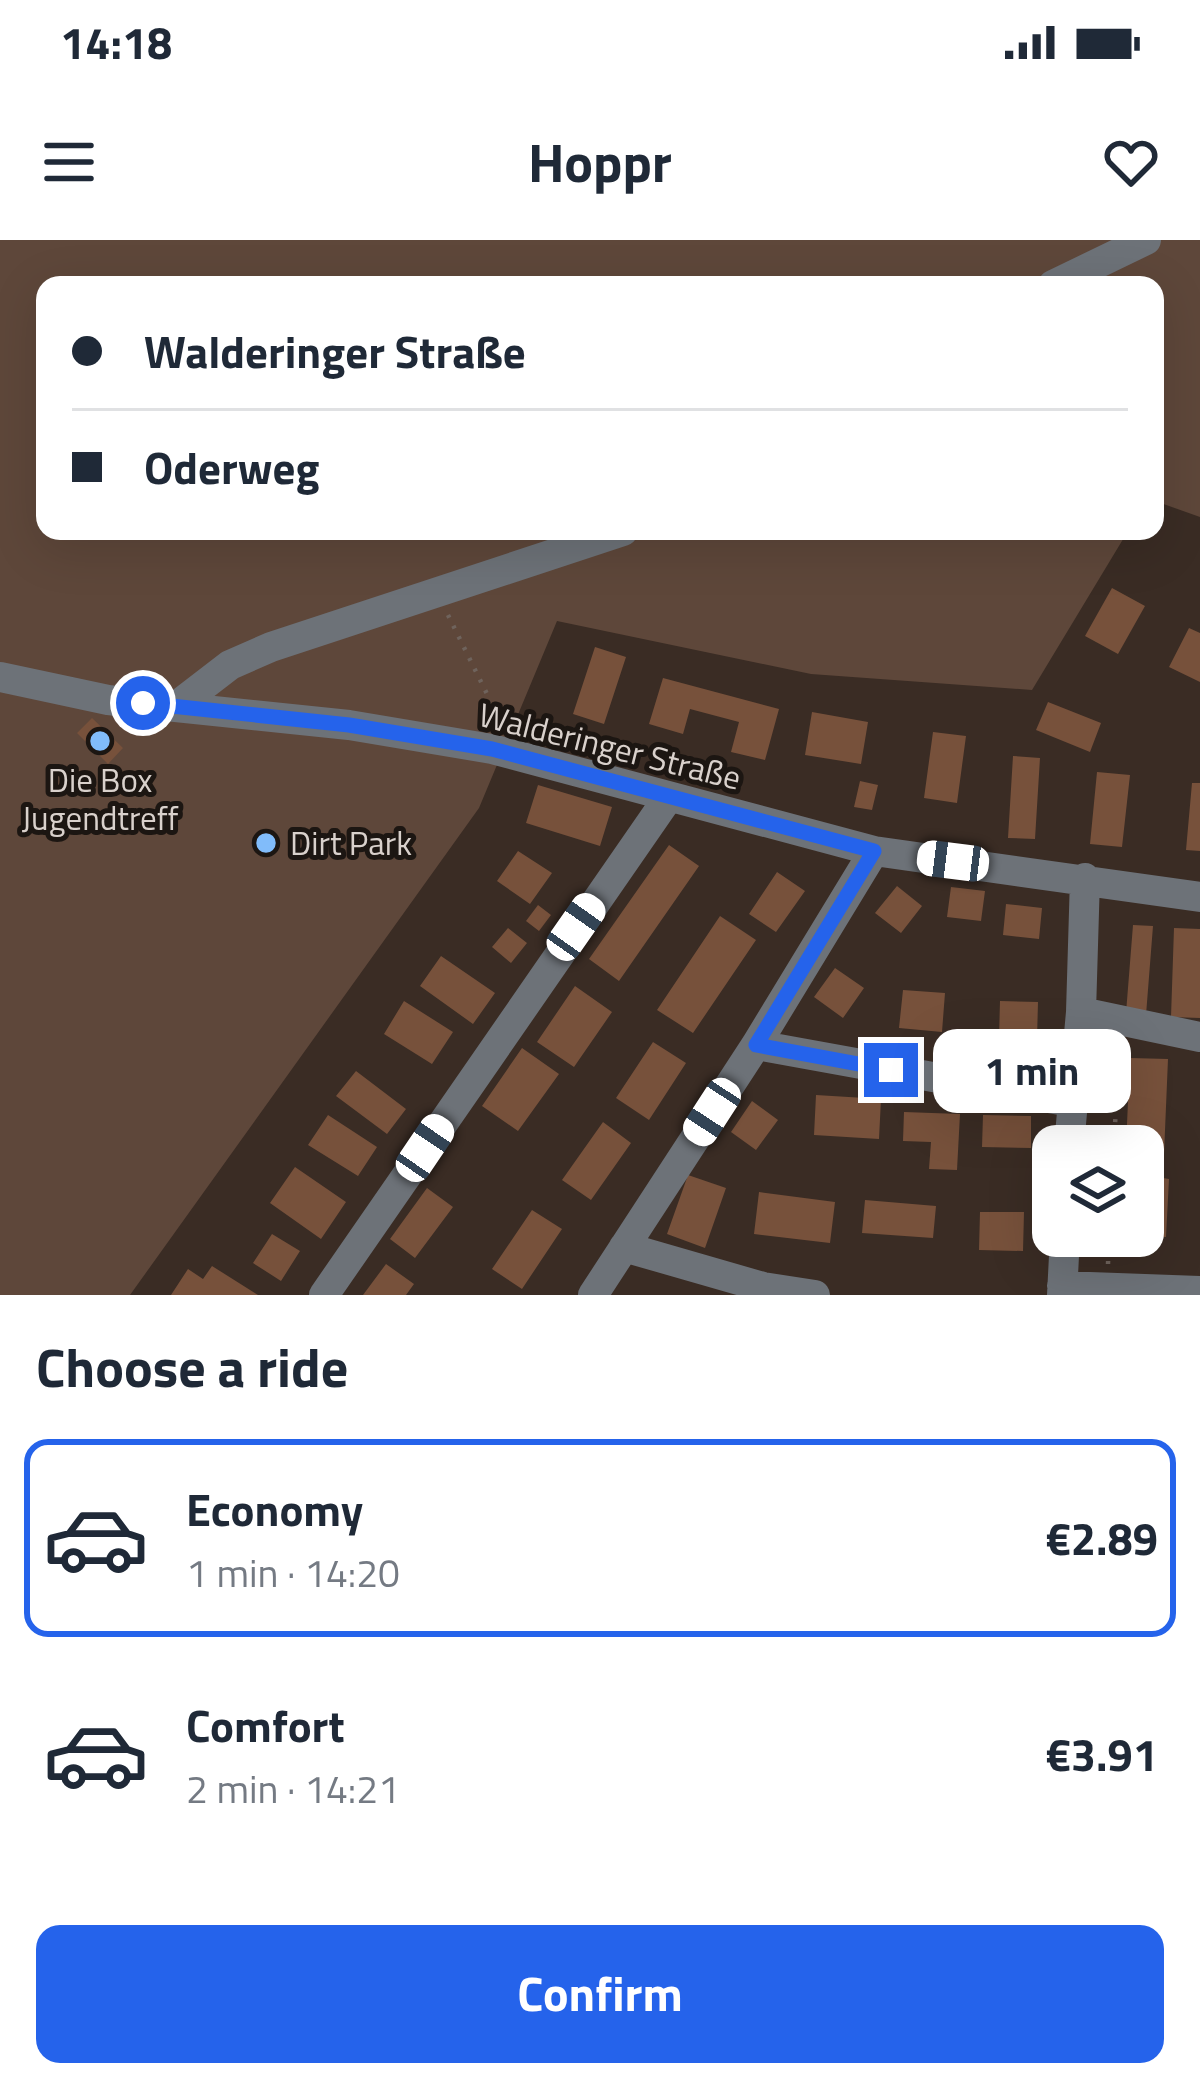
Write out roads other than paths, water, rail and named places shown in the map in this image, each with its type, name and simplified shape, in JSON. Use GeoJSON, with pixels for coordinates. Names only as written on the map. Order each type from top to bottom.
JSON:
{"type":"FeatureCollection","features":[{"type":"Feature","properties":{"kind":"street"},"geometry":{"type":"LineString","coordinates":[[1072,276],[1146,240]]}},
{"type":"Feature","properties":{"kind":"street"},"geometry":{"type":"LineString","coordinates":[[178,705],[230,665],[271,647],[596,540]]}},
{"type":"Feature","properties":{"kind":"street","name":"Walderinger Straße"},"geometry":{"type":"LineString","coordinates":[[0,677],[108,700],[349,725],[492,749],[874,851],[1200,897]]}},
{"type":"Feature","properties":{"kind":"street"},"geometry":{"type":"LineString","coordinates":[[324,1295],[668,798]]}},
{"type":"Feature","properties":{"kind":"street"},"geometry":{"type":"LineString","coordinates":[[593,1295],[756,1045],[874,851]]}},
{"type":"Feature","properties":{"kind":"street"},"geometry":{"type":"LineString","coordinates":[[1070,1125],[1081,1012],[1085,878]]}},
{"type":"Feature","properties":{"kind":"street"},"geometry":{"type":"LineString","coordinates":[[1081,1012],[1200,1037]]}},
{"type":"Feature","properties":{"kind":"street"},"geometry":{"type":"LineString","coordinates":[[756,1045],[1071,1102]]}},
{"type":"Feature","properties":{"kind":"street"},"geometry":{"type":"LineString","coordinates":[[624,1247],[763,1287],[815,1295]]}},
{"type":"Feature","properties":{"kind":"street"},"geometry":{"type":"LineString","coordinates":[[1064,1257],[1062,1291],[1200,1291]]}},
{"type":"Feature","properties":{"kind":"place","name":"Die Box Jugendtreff"},"geometry":{"type":"Point","coordinates":[100,741]}},
{"type":"Feature","properties":{"kind":"place","name":"Dirt Park"},"geometry":{"type":"Point","coordinates":[266,843]}}]}
